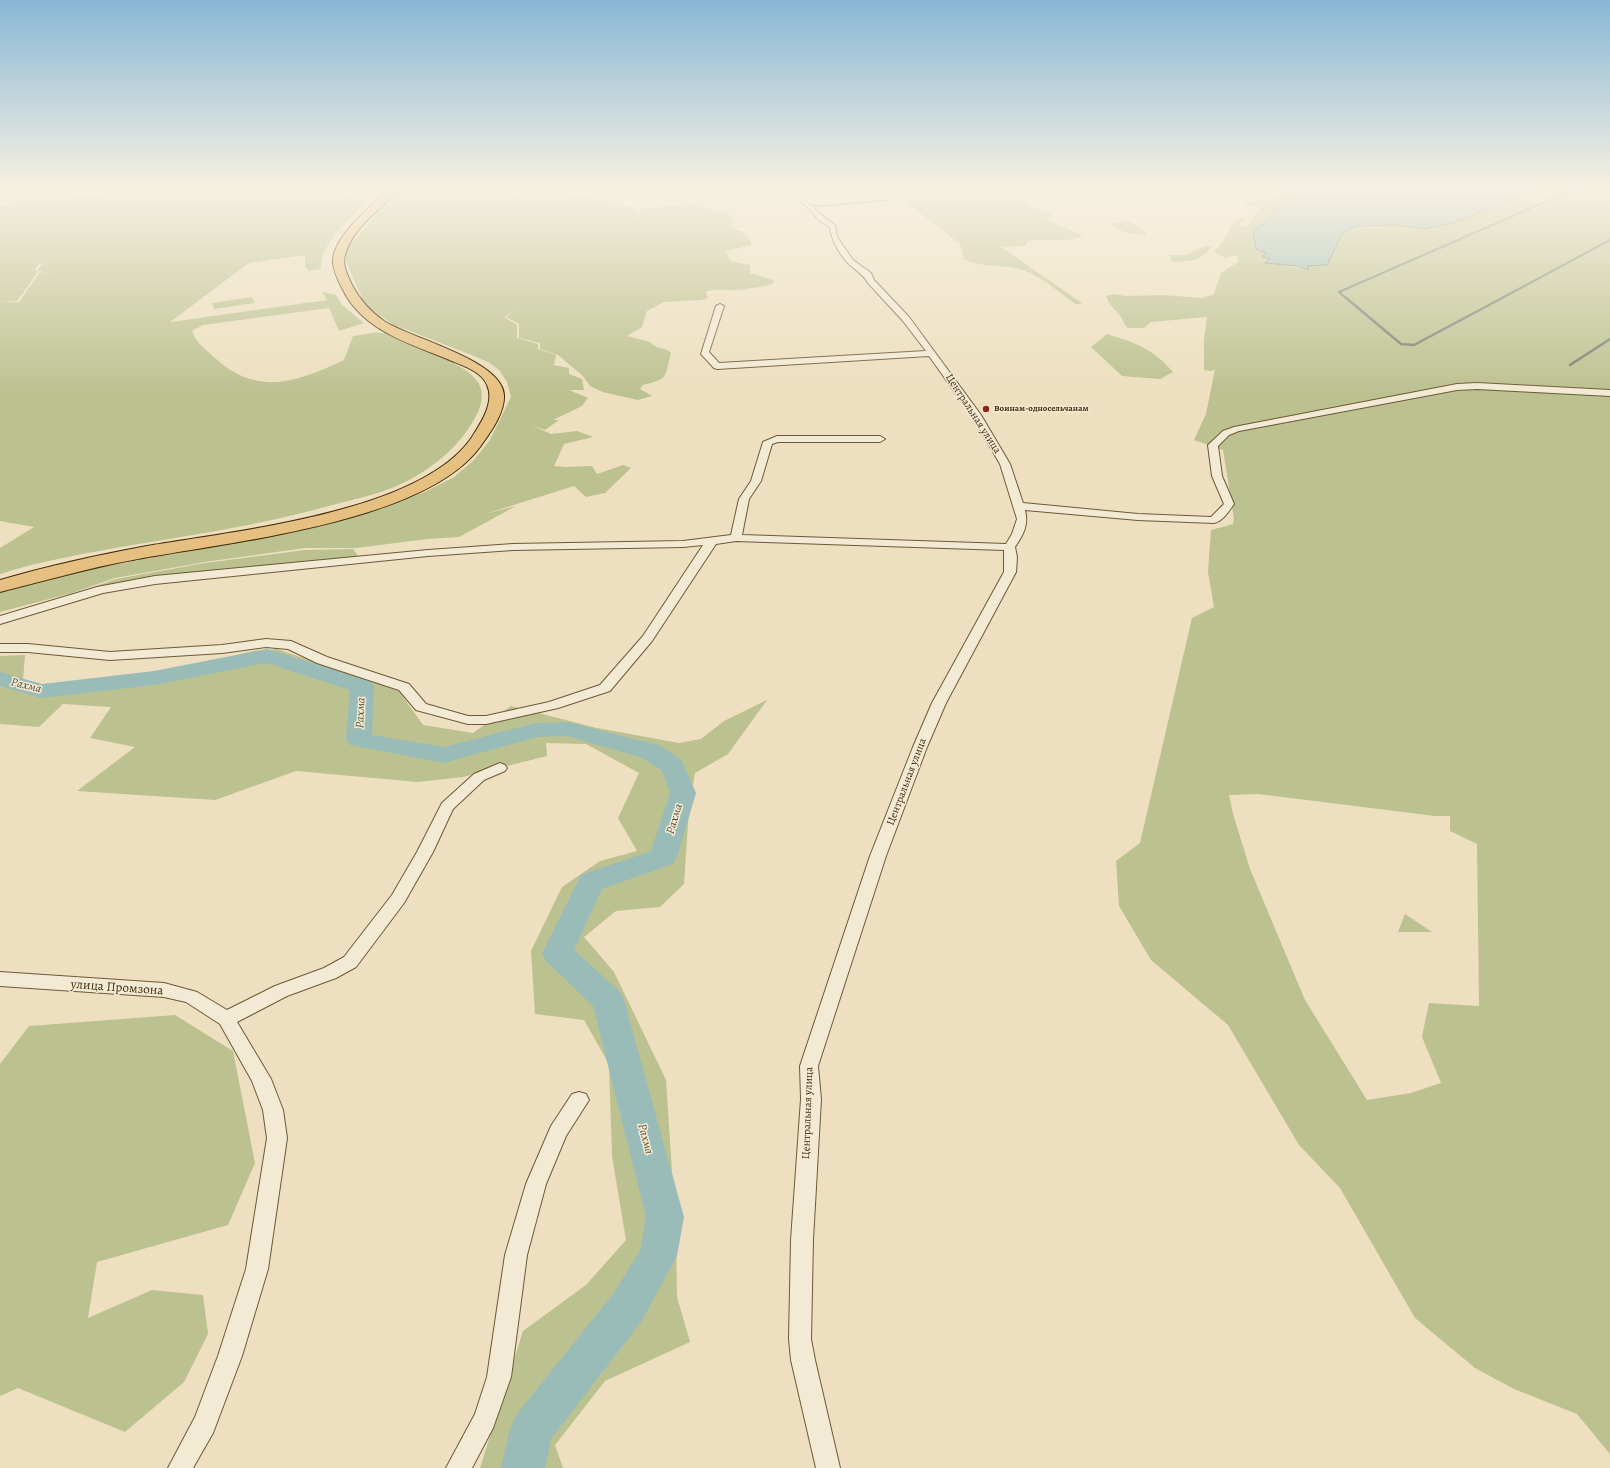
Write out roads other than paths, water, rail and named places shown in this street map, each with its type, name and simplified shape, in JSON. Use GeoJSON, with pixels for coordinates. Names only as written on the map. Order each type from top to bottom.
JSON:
{"type":"FeatureCollection","features":[{"type":"Feature","properties":{"kind":"main road"},"geometry":{"type":"LineString","coordinates":[[0,586],[80,565],[258,532],[341,514],[396,497],[416,488],[452,466],[466,454],[482,432],[496,404],[495,386],[491,380],[472,365],[395,331],[371,318],[356,303],[338,263],[338,257]]}},
{"type":"Feature","properties":{"kind":"street","name":"Центральная улица"},"geometry":{"type":"LineString","coordinates":[[828,1468],[803,1360],[800,1339],[802,1240],[811,1099],[809,1066],[884,842],[939,704],[1010,572],[1011,557],[1009,547],[1018,534],[1022,519],[1005,464],[976,415],[906,319],[868,276],[850,261],[847,257]]}},
{"type":"Feature","properties":{"kind":"street"},"geometry":{"type":"LineString","coordinates":[[720,306],[705,352],[705,354],[717,366],[931,353]]}},
{"type":"Feature","properties":{"kind":"street"},"geometry":{"type":"LineString","coordinates":[[1019,506],[1138,517],[1214,520],[1229,504],[1221,487],[1213,452],[1213,445],[1226,433],[1232,431],[1457,387],[1477,386],[1610,393]]}},
{"type":"Feature","properties":{"kind":"street"},"geometry":{"type":"LineString","coordinates":[[736,538],[744,500],[756,481],[768,442],[777,439],[880,439]]}},
{"type":"Feature","properties":{"kind":"street"},"geometry":{"type":"LineString","coordinates":[[0,620],[101,590],[177,578],[479,549],[711,542],[736,538],[1009,547]]}},
{"type":"Feature","properties":{"kind":"street"},"geometry":{"type":"LineString","coordinates":[[0,648],[28,648],[110,656],[222,649],[266,643],[291,646],[322,660],[372,675],[404,687],[421,707],[468,720],[486,720],[553,705],[605,688],[648,638],[711,542]]}},
{"type":"Feature","properties":{"kind":"street"},"geometry":{"type":"LineString","coordinates":[[180,1468],[204,1424],[230,1356],[257,1269],[277,1138],[273,1110],[261,1079],[226,1019],[280,991],[330,973],[350,962],[398,899],[425,852],[447,806],[479,777],[500,768]]}},
{"type":"Feature","properties":{"kind":"street","name":"улица Промзона"},"geometry":{"type":"LineString","coordinates":[[0,979],[164,990],[191,997],[226,1019]]}},
{"type":"Feature","properties":{"kind":"street"},"geometry":{"type":"LineString","coordinates":[[458,1468],[485,1420],[499,1377],[516,1255],[536,1184],[558,1132],[579,1100]]}},
{"type":"Feature","properties":{"kind":"water"},"geometry":{"type":"Polygon","coordinates":[[[1263,257],[1331,257],[1327,265],[1307,266],[1309,270],[1296,266],[1265,263],[1270,259],[1263,257]]]}},
{"type":"Feature","properties":{"kind":"waterway"},"geometry":{"type":"LineString","coordinates":[[1346,298],[1339,292],[1420,257]]}},
{"type":"Feature","properties":{"kind":"waterway"},"geometry":{"type":"LineString","coordinates":[[1502,298],[1579,257]]}},
{"type":"Feature","properties":{"kind":"waterway"},"geometry":{"type":"LineString","coordinates":[[1345,297],[1401,344],[1414,345],[1504,297]]}},
{"type":"Feature","properties":{"kind":"waterway"},"geometry":{"type":"LineString","coordinates":[[1570,365],[1610,339]]}},
{"type":"Feature","properties":{"kind":"waterway","name":"Рахма"},"geometry":{"type":"LineString","coordinates":[[0,679],[41,691],[154,678],[267,656],[362,686],[359,740],[444,755],[536,730],[568,729],[652,752],[673,767],[683,793],[663,857],[591,882],[557,953],[608,1000],[665,1217],[658,1256],[627,1308],[532,1429],[523,1468]]}},
{"type":"Feature","properties":{"kind":"place","name":"Воинам-односельчанам"},"geometry":{"type":"Point","coordinates":[986,409]}}]}
